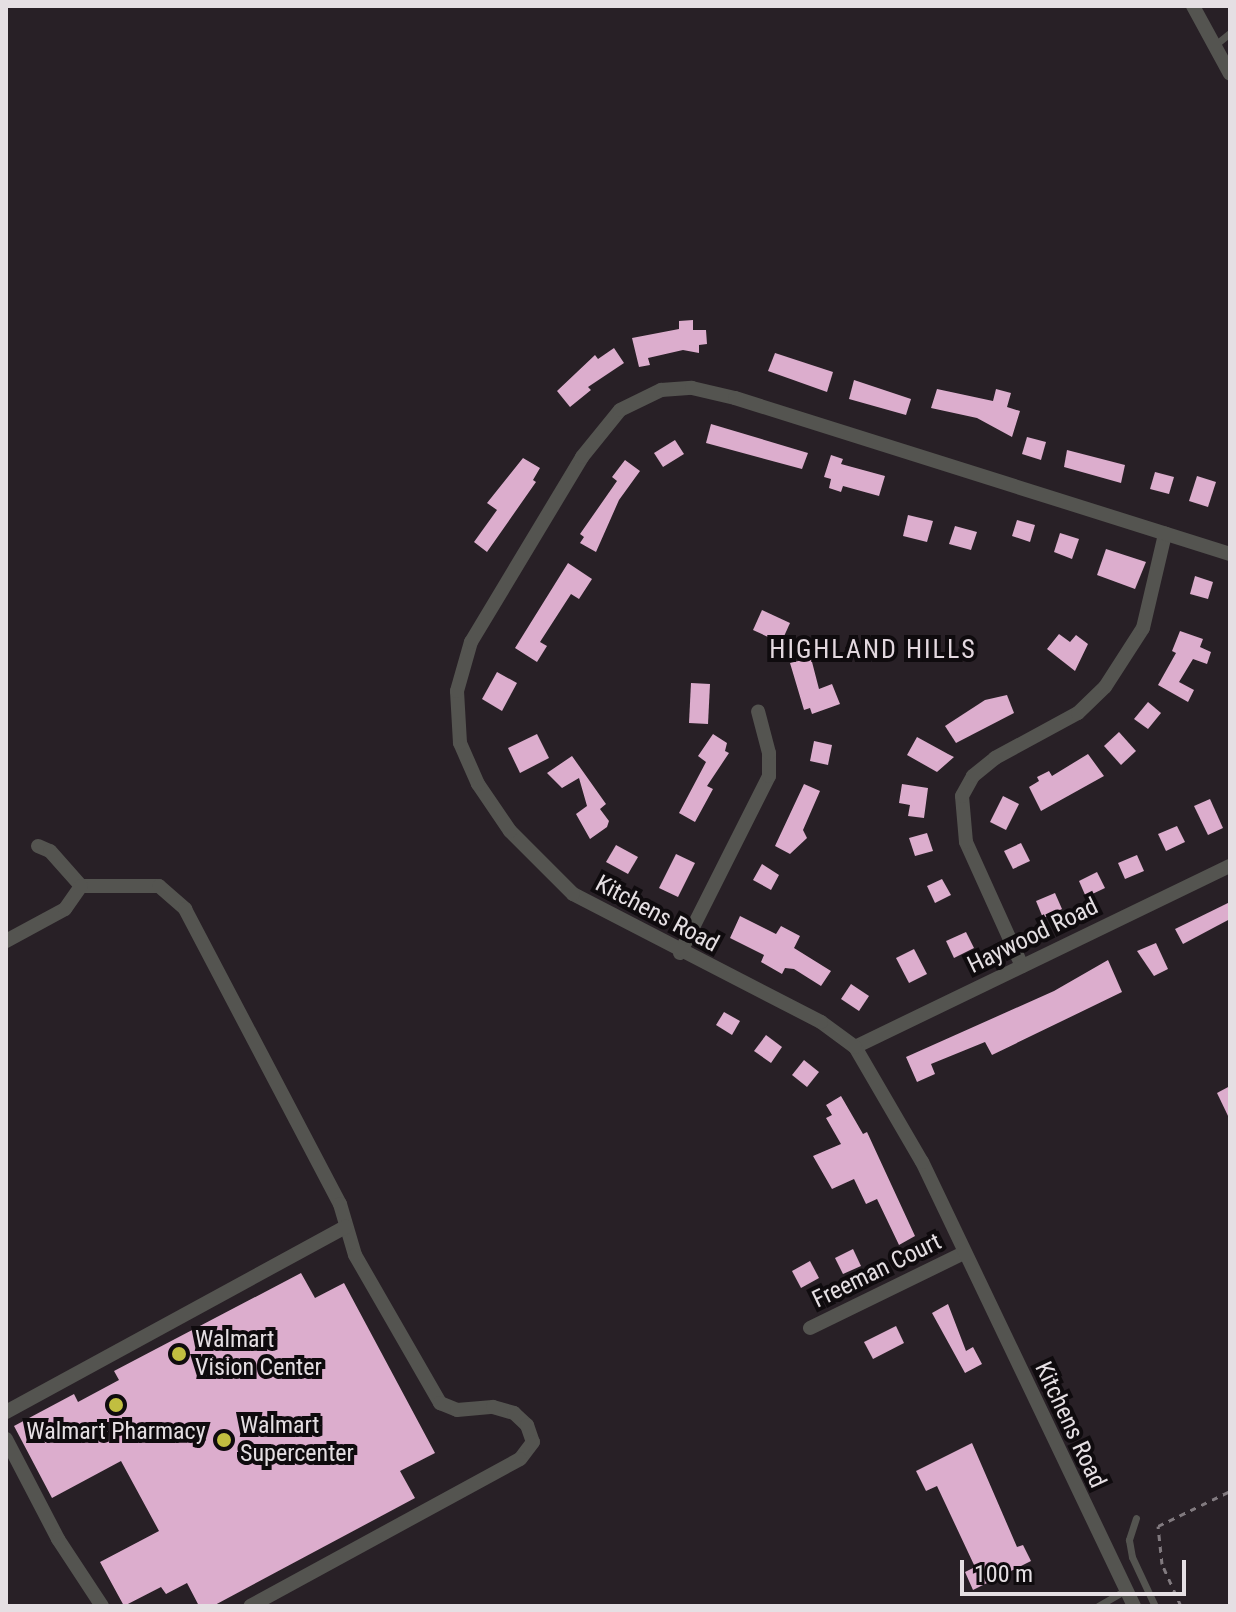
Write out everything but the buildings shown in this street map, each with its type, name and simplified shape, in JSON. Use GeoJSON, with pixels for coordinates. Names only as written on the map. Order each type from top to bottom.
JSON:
{"type":"FeatureCollection","features":[{"type":"Feature","properties":{"kind":"street"},"geometry":{"type":"LineString","coordinates":[[1193,6],[1230,74]]}},
{"type":"Feature","properties":{"kind":"street","name":"Kitchens Road"},"geometry":{"type":"LineString","coordinates":[[1134,1606],[902,1124],[855,1047],[821,1022],[680,953],[573,894],[510,831],[478,784],[460,743],[457,691],[471,642],[582,457],[620,410],[661,390],[692,388],[1230,554]]}},
{"type":"Feature","properties":{"kind":"street"},"geometry":{"type":"LineString","coordinates":[[1022,966],[966,842],[962,796],[973,776],[995,758],[1078,713],[1105,687],[1143,628],[1165,534]]}},
{"type":"Feature","properties":{"kind":"street"},"geometry":{"type":"LineString","coordinates":[[680,953],[769,776],[769,753],[758,711]]}},
{"type":"Feature","properties":{"kind":"street"},"geometry":{"type":"LineString","coordinates":[[38,846],[50,851],[81,886],[159,886],[185,909],[340,1204],[355,1255],[440,1403],[514,1413],[527,1425],[533,1442],[520,1459],[250,1606]]}},
{"type":"Feature","properties":{"kind":"street","name":"Haywood Road"},"geometry":{"type":"LineString","coordinates":[[855,1047],[1230,866]]}},
{"type":"Feature","properties":{"kind":"street"},"geometry":{"type":"LineString","coordinates":[[6,941],[65,909],[81,886]]}},
{"type":"Feature","properties":{"kind":"street"},"geometry":{"type":"LineString","coordinates":[[6,1412],[346,1227]]}},
{"type":"Feature","properties":{"kind":"street","name":"Freeman Court"},"geometry":{"type":"LineString","coordinates":[[810,1328],[964,1253]]}},
{"type":"Feature","properties":{"kind":"street"},"geometry":{"type":"LineString","coordinates":[[6,1439],[58,1539],[102,1606]]}},
{"type":"Feature","properties":{"kind":"lane"},"geometry":{"type":"LineString","coordinates":[[1215,45],[1230,33]]}},
{"type":"Feature","properties":{"kind":"lane"},"geometry":{"type":"LineString","coordinates":[[1136,1518],[1129,1540],[1132,1557],[1155,1606]]}},
{"type":"Feature","properties":{"kind":"lane"},"geometry":{"type":"LineString","coordinates":[[1098,1606],[1126,1590]]}},
{"type":"Feature","properties":{"kind":"path"},"geometry":{"type":"LineString","coordinates":[[1181,1606],[1162,1564],[1158,1526],[1230,1491]]}},
{"type":"Feature","properties":{"kind":"place","name":"Walmart Vision Center"},"geometry":{"type":"Point","coordinates":[179,1354]}},
{"type":"Feature","properties":{"kind":"place","name":"Walmart Pharmacy"},"geometry":{"type":"Point","coordinates":[116,1405]}},
{"type":"Feature","properties":{"kind":"place","name":"Walmart Supercenter"},"geometry":{"type":"Point","coordinates":[224,1440]}},
{"type":"Feature","properties":{"kind":"district","name":"HIGHLAND HILLS"},"geometry":{"type":"Point","coordinates":[873,650]}}]}
